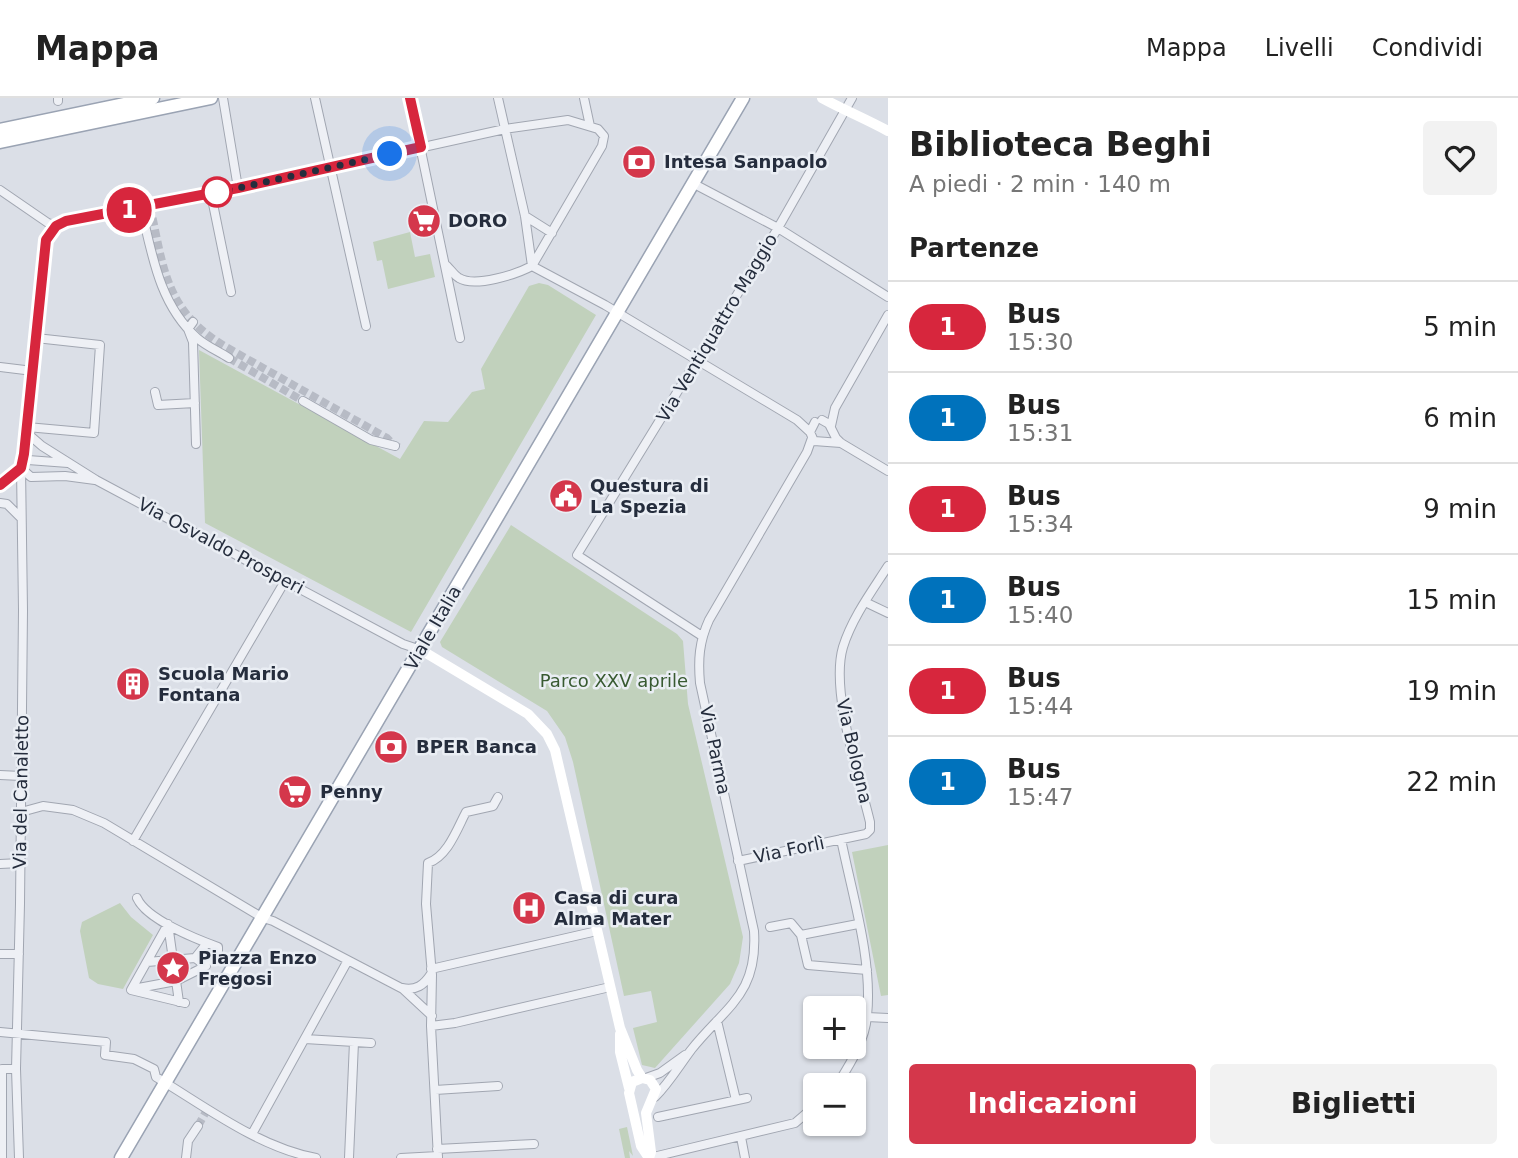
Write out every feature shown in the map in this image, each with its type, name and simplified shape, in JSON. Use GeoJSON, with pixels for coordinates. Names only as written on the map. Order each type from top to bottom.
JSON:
{"type":"FeatureCollection","features":[{"type":"Feature","properties":{"kind":"main road"},"geometry":{"type":"LineString","coordinates":[[0,131],[153,98]]}},
{"type":"Feature","properties":{"kind":"main road"},"geometry":{"type":"LineString","coordinates":[[0,142],[211,98]]}},
{"type":"Feature","properties":{"kind":"main road","name":"Viale Italia"},"geometry":{"type":"LineString","coordinates":[[121,1158],[161,1080],[263,918],[743,98]]}},
{"type":"Feature","properties":{"kind":"street"},"geometry":{"type":"LineString","coordinates":[[223,98],[238,188]]}},
{"type":"Feature","properties":{"kind":"street"},"geometry":{"type":"LineString","coordinates":[[315,98],[366,326]]}},
{"type":"Feature","properties":{"kind":"street"},"geometry":{"type":"LineString","coordinates":[[410,98],[460,338]]}},
{"type":"Feature","properties":{"kind":"street"},"geometry":{"type":"LineString","coordinates":[[498,98],[525,216],[532,266]]}},
{"type":"Feature","properties":{"kind":"street"},"geometry":{"type":"LineString","coordinates":[[584,98],[594,127]]}},
{"type":"Feature","properties":{"kind":"street"},"geometry":{"type":"LineString","coordinates":[[822,98],[857,113],[888,131]]}},
{"type":"Feature","properties":{"kind":"street","name":"Via Ventiquattro Maggio"},"geometry":{"type":"LineString","coordinates":[[702,636],[576,555],[778,228],[852,98]]}},
{"type":"Feature","properties":{"kind":"street"},"geometry":{"type":"LineString","coordinates":[[0,190],[56,226],[66,221],[211,194],[505,129],[568,120],[594,127],[604,136],[602,146],[532,266],[504,276],[473,282],[460,279],[447,266]]}},
{"type":"Feature","properties":{"kind":"street"},"geometry":{"type":"LineString","coordinates":[[698,186],[778,228],[888,297]]}},
{"type":"Feature","properties":{"kind":"street"},"geometry":{"type":"LineString","coordinates":[[211,194],[232,292]]}},
{"type":"Feature","properties":{"kind":"street"},"geometry":{"type":"LineString","coordinates":[[141,208],[163,291],[170,305],[204,344],[229,358]]}},
{"type":"Feature","properties":{"kind":"street"},"geometry":{"type":"LineString","coordinates":[[525,216],[552,233]]}},
{"type":"Feature","properties":{"kind":"street","name":"Via del Canaletto"},"geometry":{"type":"LineString","coordinates":[[19,1158],[16,1069],[23,610],[21,468],[46,240],[56,226]]}},
{"type":"Feature","properties":{"kind":"street"},"geometry":{"type":"LineString","coordinates":[[532,266],[797,419],[817,439],[841,443],[888,471]]}},
{"type":"Feature","properties":{"kind":"street"},"geometry":{"type":"LineString","coordinates":[[817,439],[819,421],[835,408],[888,315]]}},
{"type":"Feature","properties":{"kind":"street"},"geometry":{"type":"LineString","coordinates":[[190,326],[194,342],[196,444]]}},
{"type":"Feature","properties":{"kind":"street"},"geometry":{"type":"LineString","coordinates":[[27,430],[94,433],[100,345],[36,338]]}},
{"type":"Feature","properties":{"kind":"street"},"geometry":{"type":"LineString","coordinates":[[0,368],[33,370]]}},
{"type":"Feature","properties":{"kind":"street"},"geometry":{"type":"LineString","coordinates":[[155,393],[158,405],[195,402]]}},
{"type":"Feature","properties":{"kind":"street"},"geometry":{"type":"LineString","coordinates":[[303,401],[371,440],[395,446]]}},
{"type":"Feature","properties":{"kind":"street"},"geometry":{"type":"LineString","coordinates":[[817,439],[832,429],[835,408]]}},
{"type":"Feature","properties":{"kind":"street"},"geometry":{"type":"LineString","coordinates":[[797,419],[819,421],[832,429],[841,443]]}},
{"type":"Feature","properties":{"kind":"street"},"geometry":{"type":"LineString","coordinates":[[27,430],[42,446],[72,464]]}},
{"type":"Feature","properties":{"kind":"street","name":"Via Parma"},"geometry":{"type":"LineString","coordinates":[[644,1078],[660,1073],[690,1051],[739,997],[748,982],[753,965],[762,929],[738,861],[698,664],[702,636],[817,439]]}},
{"type":"Feature","properties":{"kind":"street","name":"Via Osvaldo Prosperi"},"geometry":{"type":"LineString","coordinates":[[21,468],[28,460],[72,464],[96,480],[402,644],[421,650]]}},
{"type":"Feature","properties":{"kind":"street"},"geometry":{"type":"LineString","coordinates":[[0,485],[21,468],[31,477],[65,476],[96,480]]}},
{"type":"Feature","properties":{"kind":"street"},"geometry":{"type":"LineString","coordinates":[[0,503],[7,503],[20,517]]}},
{"type":"Feature","properties":{"kind":"street","name":"Via Bologna"},"geometry":{"type":"LineString","coordinates":[[841,839],[866,834],[870,830],[841,697],[839,680],[842,649],[848,632],[888,566]]}},
{"type":"Feature","properties":{"kind":"street"},"geometry":{"type":"LineString","coordinates":[[874,580],[866,601],[888,613]]}},
{"type":"Feature","properties":{"kind":"street"},"geometry":{"type":"LineString","coordinates":[[134,841],[285,581]]}},
{"type":"Feature","properties":{"kind":"street"},"geometry":{"type":"LineString","coordinates":[[421,650],[528,714],[547,734],[555,750],[561,766],[620,1028],[637,1070],[650,1080],[656,1089],[646,1119],[651,1152],[649,1158]]}},
{"type":"Feature","properties":{"kind":"street"},"geometry":{"type":"LineString","coordinates":[[0,775],[21,776]]}},
{"type":"Feature","properties":{"kind":"street"},"geometry":{"type":"LineString","coordinates":[[438,1154],[426,904],[428,863],[436,860],[447,848],[467,812],[493,806],[498,797]]}},
{"type":"Feature","properties":{"kind":"street"},"geometry":{"type":"LineString","coordinates":[[21,812],[43,806],[74,810],[104,823],[263,918],[401,988],[432,1016]]}},
{"type":"Feature","properties":{"kind":"street"},"geometry":{"type":"LineString","coordinates":[[841,839],[867,971],[867,1017],[857,1051],[844,1073]]}},
{"type":"Feature","properties":{"kind":"street","name":"Via Forlì"},"geometry":{"type":"LineString","coordinates":[[738,861],[841,839]]}},
{"type":"Feature","properties":{"kind":"street"},"geometry":{"type":"LineString","coordinates":[[0,864],[20,863]]}},
{"type":"Feature","properties":{"kind":"street"},"geometry":{"type":"LineString","coordinates":[[131,990],[176,981],[218,951],[218,947],[154,916],[137,898]]}},
{"type":"Feature","properties":{"kind":"street"},"geometry":{"type":"LineString","coordinates":[[762,929],[790,923],[801,935],[808,965],[867,971]]}},
{"type":"Feature","properties":{"kind":"street"},"geometry":{"type":"LineString","coordinates":[[131,990],[182,1003],[168,924]]}},
{"type":"Feature","properties":{"kind":"street"},"geometry":{"type":"LineString","coordinates":[[131,990],[168,924]]}},
{"type":"Feature","properties":{"kind":"street"},"geometry":{"type":"LineString","coordinates":[[801,935],[858,924]]}},
{"type":"Feature","properties":{"kind":"street"},"geometry":{"type":"LineString","coordinates":[[401,988],[421,986],[431,971],[597,931]]}},
{"type":"Feature","properties":{"kind":"street"},"geometry":{"type":"LineString","coordinates":[[195,958],[207,943]]}},
{"type":"Feature","properties":{"kind":"street"},"geometry":{"type":"LineString","coordinates":[[0,954],[19,954]]}},
{"type":"Feature","properties":{"kind":"street"},"geometry":{"type":"LineString","coordinates":[[147,962],[195,958],[207,961]]}},
{"type":"Feature","properties":{"kind":"street"},"geometry":{"type":"LineString","coordinates":[[252,1134],[348,962]]}},
{"type":"Feature","properties":{"kind":"street"},"geometry":{"type":"LineString","coordinates":[[431,1026],[456,1023],[610,987]]}},
{"type":"Feature","properties":{"kind":"street"},"geometry":{"type":"LineString","coordinates":[[867,1017],[888,1018]]}},
{"type":"Feature","properties":{"kind":"street"},"geometry":{"type":"LineString","coordinates":[[718,1021],[736,1100]]}},
{"type":"Feature","properties":{"kind":"street"},"geometry":{"type":"LineString","coordinates":[[620,1028],[620,1052],[641,1146],[649,1158]]}},
{"type":"Feature","properties":{"kind":"street"},"geometry":{"type":"LineString","coordinates":[[0,1032],[106,1042],[105,1055],[134,1059],[153,1069],[161,1080],[252,1134],[287,1150],[316,1158]]}},
{"type":"Feature","properties":{"kind":"street"},"geometry":{"type":"LineString","coordinates":[[304,1039],[371,1043]]}},
{"type":"Feature","properties":{"kind":"street"},"geometry":{"type":"LineString","coordinates":[[349,1158],[354,1042]]}},
{"type":"Feature","properties":{"kind":"street","name":"Via Parma"},"geometry":{"type":"LineString","coordinates":[[651,1101],[677,1072],[690,1051]]}},
{"type":"Feature","properties":{"kind":"street"},"geometry":{"type":"LineString","coordinates":[[2,1158],[2,1069],[16,1069]]}},
{"type":"Feature","properties":{"kind":"street"},"geometry":{"type":"LineString","coordinates":[[630,1094],[632,1082],[644,1078]]}},
{"type":"Feature","properties":{"kind":"street"},"geometry":{"type":"LineString","coordinates":[[435,1090],[498,1086]]}},
{"type":"Feature","properties":{"kind":"street"},"geometry":{"type":"LineString","coordinates":[[630,1094],[640,1105],[651,1101]]}},
{"type":"Feature","properties":{"kind":"street"},"geometry":{"type":"LineString","coordinates":[[658,1118],[747,1098]]}},
{"type":"Feature","properties":{"kind":"street"},"geometry":{"type":"LineString","coordinates":[[649,1158],[795,1123],[803,1116]]}},
{"type":"Feature","properties":{"kind":"street"},"geometry":{"type":"LineString","coordinates":[[186,1158],[188,1142],[198,1126]]}},
{"type":"Feature","properties":{"kind":"street"},"geometry":{"type":"LineString","coordinates":[[741,1137],[745,1158]]}},
{"type":"Feature","properties":{"kind":"street"},"geometry":{"type":"LineString","coordinates":[[401,1158],[534,1144]]}},
{"type":"Feature","properties":{"kind":"green space"},"geometry":{"type":"Polygon","coordinates":[[[410,232],[415,257],[430,254],[435,277],[388,289],[382,260],[377,261],[373,242],[410,232]]]}},
{"type":"Feature","properties":{"kind":"green space"},"geometry":{"type":"Polygon","coordinates":[[[539,283],[548,285],[596,315],[411,632],[205,523],[199,350],[400,459],[424,421],[448,422],[472,392],[485,389],[481,369],[529,286],[539,283]]]}},
{"type":"Feature","properties":{"kind":"green space","name":"Parco XXV aprile"},"geometry":{"type":"Polygon","coordinates":[[[511,525],[677,634],[683,641],[688,704],[743,937],[739,963],[730,984],[655,1068],[642,1065],[633,1028],[657,1022],[651,991],[624,996],[573,762],[565,737],[547,711],[442,647],[440,642],[511,525]]]}},
{"type":"Feature","properties":{"kind":"green space"},"geometry":{"type":"Polygon","coordinates":[[[888,845],[888,995],[881,996],[852,852],[888,845]]]}},
{"type":"Feature","properties":{"kind":"green space"},"geometry":{"type":"Polygon","coordinates":[[[120,903],[131,917],[153,935],[123,989],[98,984],[89,978],[80,931],[82,922],[120,903]]]}},
{"type":"Feature","properties":{"kind":"green space"},"geometry":{"type":"Polygon","coordinates":[[[627,1127],[633,1156],[629,1151],[630,1158],[625,1158],[619,1129],[627,1127]]]}},
{"type":"Feature","properties":{"kind":"tunnel"},"geometry":{"type":"LineString","coordinates":[[150,206],[170,287],[190,319],[226,347],[387,438],[395,446],[397,442]]}},
{"type":"Feature","properties":{"kind":"tunnel"},"geometry":{"type":"LineString","coordinates":[[229,358],[303,401]]}},
{"type":"Feature","properties":{"kind":"tunnel"},"geometry":{"type":"LineString","coordinates":[[198,1126],[208,1108]]}},
{"type":"Feature","properties":{"kind":"bus line","name":"1"},"geometry":{"type":"LineString","coordinates":[[0,485],[21,468],[46,240],[56,226],[66,221],[238,188],[421,147],[410,98]]}},
{"type":"Feature","properties":{"kind":"place","name":"Intesa Sanpaolo"},"geometry":{"type":"Point","coordinates":[639,162]}},
{"type":"Feature","properties":{"kind":"place","name":"DORO"},"geometry":{"type":"Point","coordinates":[424,221]}},
{"type":"Feature","properties":{"kind":"place","name":"Questura di La Spezia"},"geometry":{"type":"Point","coordinates":[566,496]}},
{"type":"Feature","properties":{"kind":"place","name":"Scuola Mario Fontana"},"geometry":{"type":"Point","coordinates":[133,684]}},
{"type":"Feature","properties":{"kind":"place","name":"BPER Banca"},"geometry":{"type":"Point","coordinates":[391,747]}},
{"type":"Feature","properties":{"kind":"place","name":"Penny"},"geometry":{"type":"Point","coordinates":[295,792]}},
{"type":"Feature","properties":{"kind":"place","name":"Casa di cura Alma Mater"},"geometry":{"type":"Point","coordinates":[529,908]}},
{"type":"Feature","properties":{"kind":"place","name":"Piazza Enzo Fregosi"},"geometry":{"type":"Point","coordinates":[173,968]}},
{"type":"Feature","properties":{"kind":"route"},"geometry":{"type":"LineString","coordinates":[[217,192],[211,194],[390,154]]}}]}
